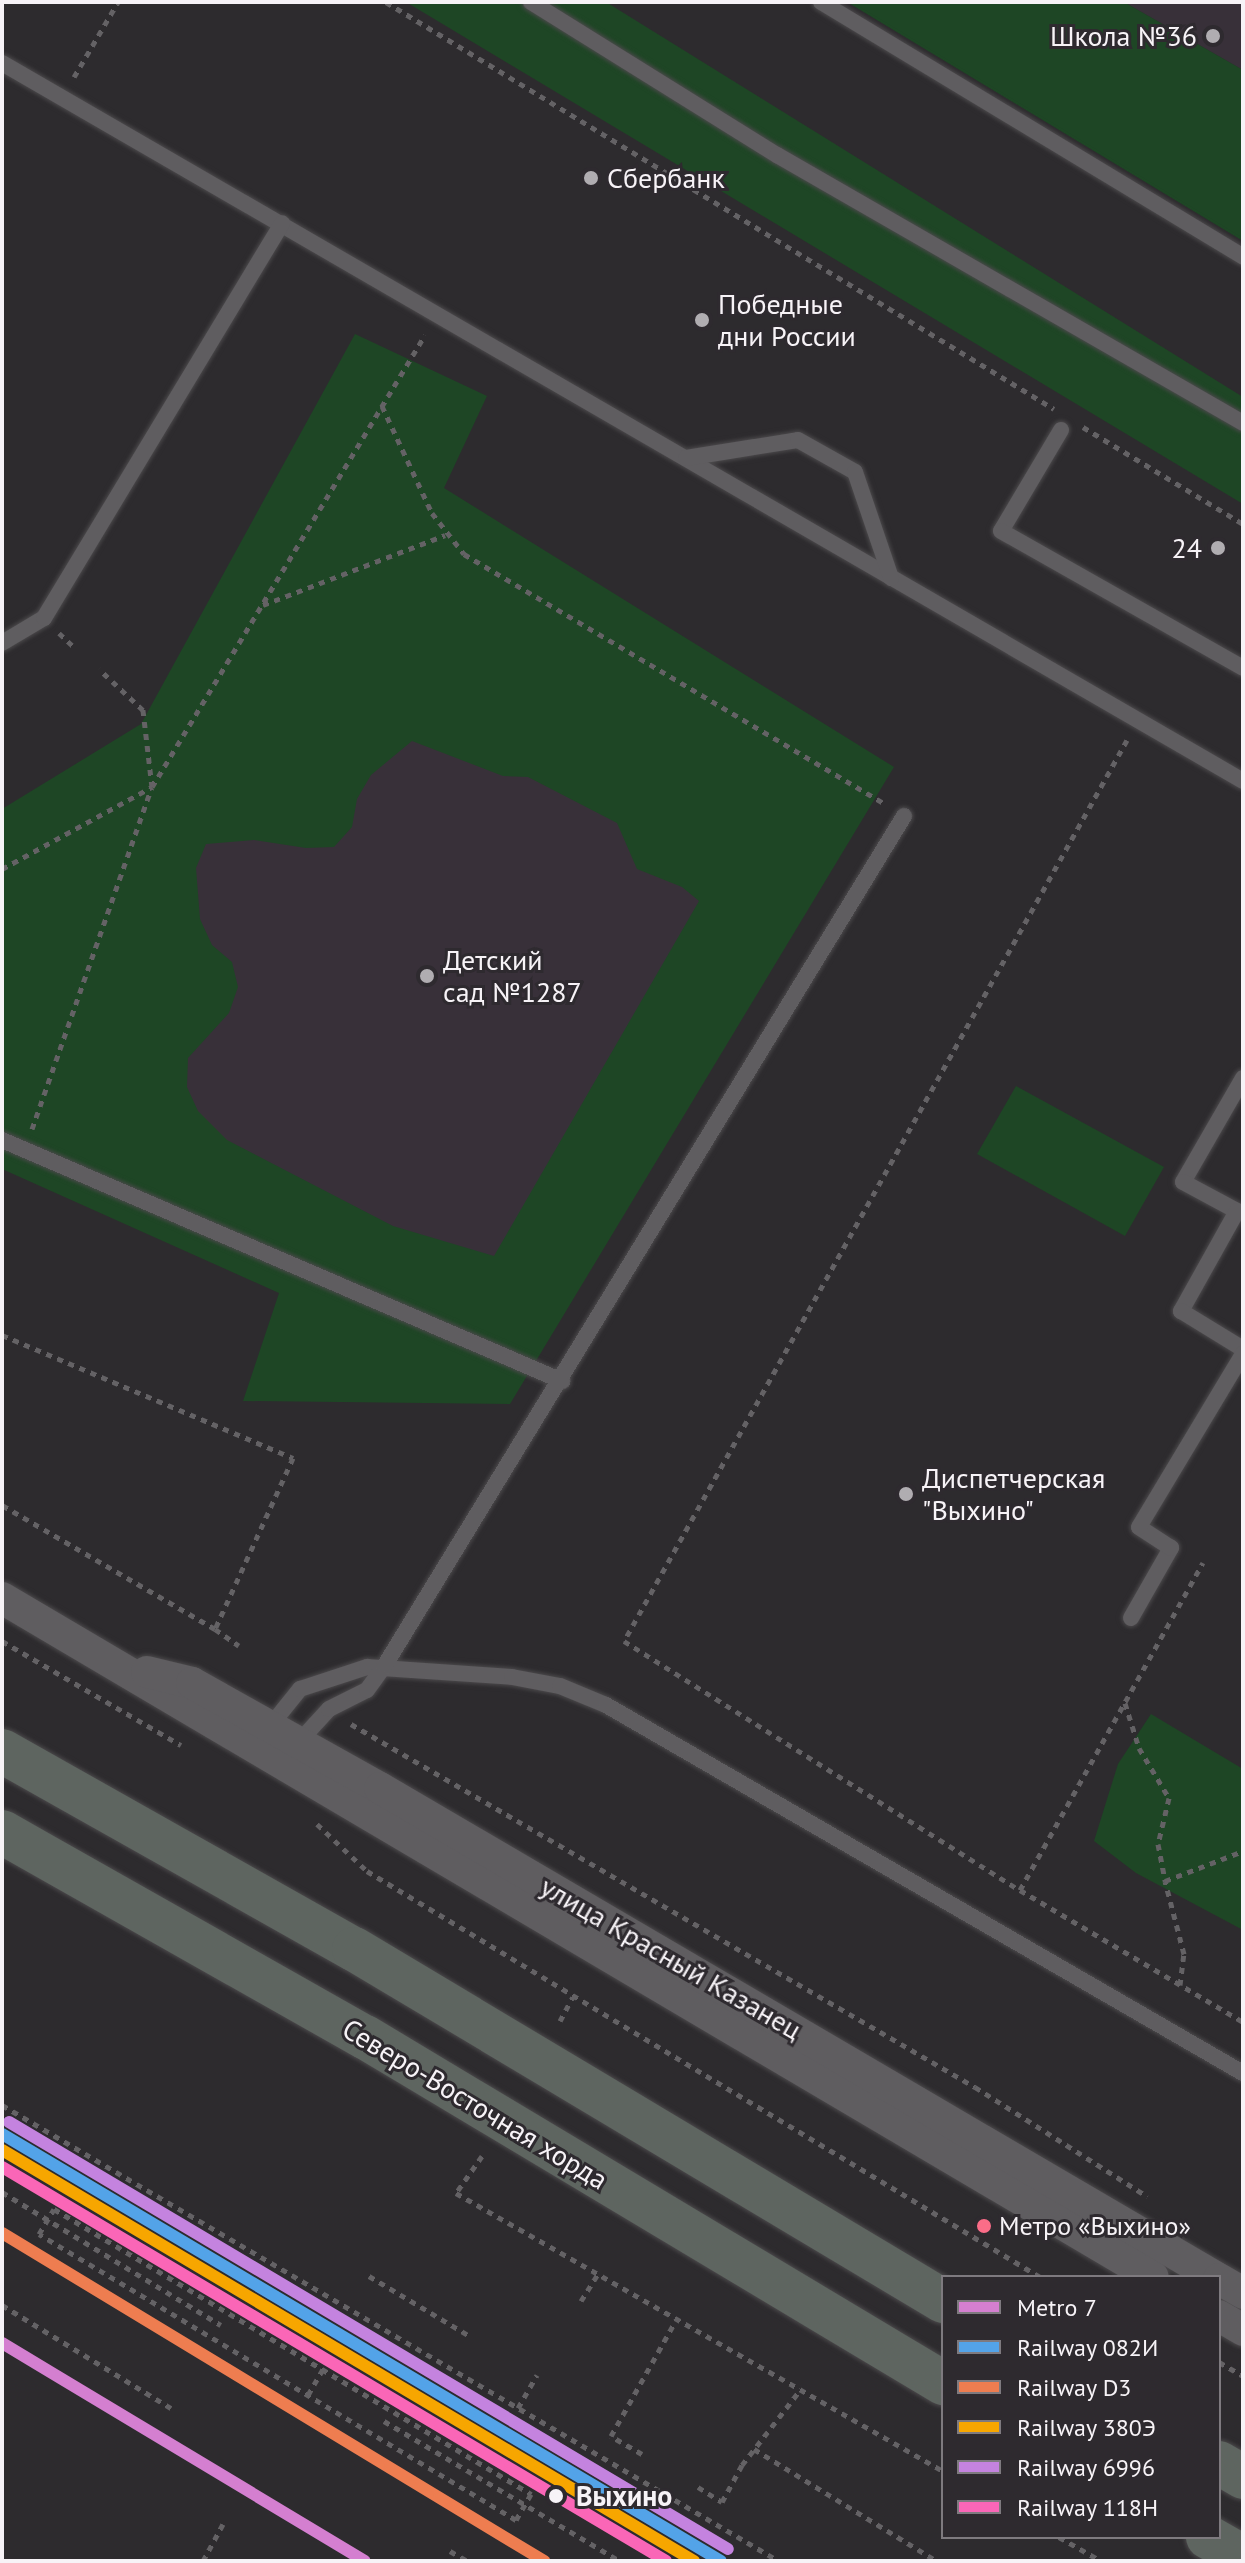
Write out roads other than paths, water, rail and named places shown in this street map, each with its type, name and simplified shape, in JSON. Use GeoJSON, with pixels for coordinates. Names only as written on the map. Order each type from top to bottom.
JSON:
{"type":"FeatureCollection","features":[{"type":"Feature","properties":{"kind":"main road"},"geometry":{"type":"LineString","coordinates":[[2,1751],[354,1949],[941,2300]]}},
{"type":"Feature","properties":{"kind":"main road","name":"Северо-Восточная хорда"},"geometry":{"type":"LineString","coordinates":[[2,1832],[365,2037],[941,2382]]}},
{"type":"Feature","properties":{"kind":"main road"},"geometry":{"type":"LineString","coordinates":[[1221,2464],[1243,2477]]}},
{"type":"Feature","properties":{"kind":"main road"},"geometry":{"type":"LineString","coordinates":[[1212,2539],[1243,2557]]}},
{"type":"Feature","properties":{"kind":"street","name":"улица Красный Казанец"},"geometry":{"type":"LineString","coordinates":[[2,1598],[117,1665],[262,1736],[1150,2275]]}},
{"type":"Feature","properties":{"kind":"street","name":"улица Красный Казанец"},"geometry":{"type":"LineString","coordinates":[[262,1736],[301,1744],[1212,2275]]}},
{"type":"Feature","properties":{"kind":"street","name":"улица Красный Казанец"},"geometry":{"type":"LineString","coordinates":[[1221,2280],[1243,2293]]}},
{"type":"Feature","properties":{"kind":"street"},"geometry":{"type":"LineString","coordinates":[[1221,2317],[1243,2330]]}},
{"type":"Feature","properties":{"kind":"lane"},"geometry":{"type":"LineString","coordinates":[[531,2],[777,155],[1243,423]]}},
{"type":"Feature","properties":{"kind":"lane"},"geometry":{"type":"LineString","coordinates":[[821,2],[1243,257]]}},
{"type":"Feature","properties":{"kind":"lane"},"geometry":{"type":"LineString","coordinates":[[2,63],[1243,781]]}},
{"type":"Feature","properties":{"kind":"lane"},"geometry":{"type":"LineString","coordinates":[[2,643],[44,618],[282,223]]}},
{"type":"Feature","properties":{"kind":"lane"},"geometry":{"type":"LineString","coordinates":[[1064,424],[1001,531],[1243,668]]}},
{"type":"Feature","properties":{"kind":"lane"},"geometry":{"type":"LineString","coordinates":[[686,458],[798,440],[855,472],[891,578]]}},
{"type":"Feature","properties":{"kind":"lane"},"geometry":{"type":"LineString","coordinates":[[301,1744],[329,1709],[367,1690],[385,1665],[562,1381],[904,816]]}},
{"type":"Feature","properties":{"kind":"lane"},"geometry":{"type":"LineString","coordinates":[[1131,1618],[1171,1548],[1139,1527],[1243,1351],[1181,1311],[1237,1211],[1183,1182],[1243,1078]]}},
{"type":"Feature","properties":{"kind":"lane"},"geometry":{"type":"LineString","coordinates":[[2,1140],[562,1381]]}},
{"type":"Feature","properties":{"kind":"lane"},"geometry":{"type":"LineString","coordinates":[[262,1736],[300,1689],[385,1665],[512,1677],[560,1686],[606,1705],[1243,2073]]}},
{"type":"Feature","properties":{"kind":"metro line","name":"7"},"geometry":{"type":"LineString","coordinates":[[2,2343],[365,2561]]}},
{"type":"Feature","properties":{"kind":"rail line","name":"6996"},"geometry":{"type":"LineString","coordinates":[[9,2122],[728,2549]]}},
{"type":"Feature","properties":{"kind":"rail line","name":"082И"},"geometry":{"type":"LineString","coordinates":[[2,2134],[721,2561]]}},
{"type":"Feature","properties":{"kind":"rail line","name":"380Э"},"geometry":{"type":"LineString","coordinates":[[2,2150],[694,2561]]}},
{"type":"Feature","properties":{"kind":"rail line","name":"118Н"},"geometry":{"type":"LineString","coordinates":[[2,2167],[666,2561]]}},
{"type":"Feature","properties":{"kind":"rail line","name":"D3"},"geometry":{"type":"LineString","coordinates":[[2,2233],[544,2561]]}},
{"type":"Feature","properties":{"kind":"place","name":"Школа №36"},"geometry":{"type":"Point","coordinates":[1213,36]}},
{"type":"Feature","properties":{"kind":"place","name":"Сбербанк"},"geometry":{"type":"Point","coordinates":[591,178]}},
{"type":"Feature","properties":{"kind":"place","name":"Победные дни России"},"geometry":{"type":"Point","coordinates":[702,320]}},
{"type":"Feature","properties":{"kind":"place","name":"24"},"geometry":{"type":"Point","coordinates":[1218,548]}},
{"type":"Feature","properties":{"kind":"place","name":"Детский сад №1287"},"geometry":{"type":"Point","coordinates":[427,976]}},
{"type":"Feature","properties":{"kind":"place","name":"Диспетчерская \"Выхино\""},"geometry":{"type":"Point","coordinates":[906,1494]}},
{"type":"Feature","properties":{"kind":"place","name":"Метро «Выхино»"},"geometry":{"type":"Point","coordinates":[984,2226]}},
{"type":"Feature","properties":{"kind":"place","name":"Выхино"},"geometry":{"type":"Point","coordinates":[556,2496]}}]}
